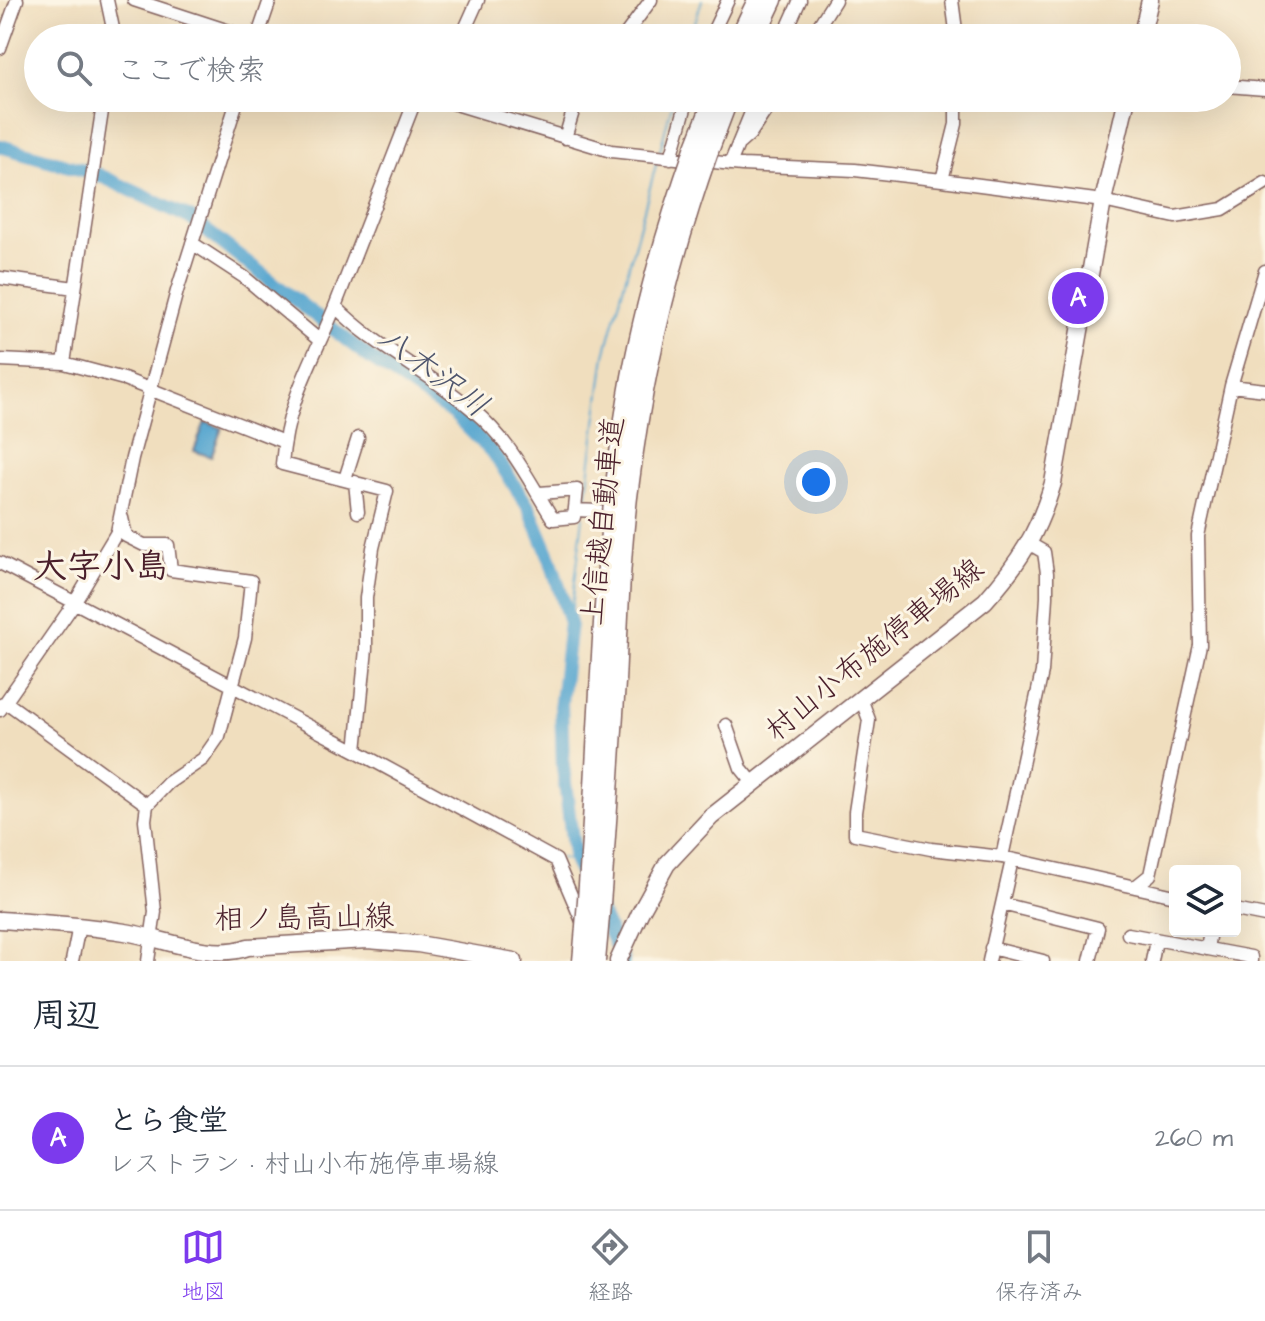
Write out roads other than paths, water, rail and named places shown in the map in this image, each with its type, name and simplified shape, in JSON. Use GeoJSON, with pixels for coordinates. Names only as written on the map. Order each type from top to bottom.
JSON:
{"type":"FeatureCollection","features":[{"type":"Feature","properties":{"kind":"highway"},"geometry":{"type":"LineString","coordinates":[[746,24],[757,0]]}},
{"type":"Feature","properties":{"kind":"highway"},"geometry":{"type":"LineString","coordinates":[[762,24],[773,0]]}},
{"type":"Feature","properties":{"kind":"highway","name":"上信越自動車道"},"geometry":{"type":"LineString","coordinates":[[597,961],[621,571],[630,480],[660,313],[711,112]]}},
{"type":"Feature","properties":{"kind":"highway","name":"上信越自動車道"},"geometry":{"type":"LineString","coordinates":[[582,961],[597,777],[607,570],[622,435],[656,269],[702,150],[722,112]]}},
{"type":"Feature","properties":{"kind":"main road"},"geometry":{"type":"LineString","coordinates":[[1144,24],[1150,0]]}},
{"type":"Feature","properties":{"kind":"main road","name":"村山小布施停車場線"},"geometry":{"type":"LineString","coordinates":[[618,961],[667,864],[711,817],[985,601],[1013,570],[1030,544],[1053,483],[1103,201],[1124,112]]}},
{"type":"Feature","properties":{"kind":"main road","name":"相ノ島高山線"},"geometry":{"type":"LineString","coordinates":[[0,920],[79,926],[153,938],[233,957],[248,947],[367,940],[418,944],[514,961]]}},
{"type":"Feature","properties":{"kind":"street"},"geometry":{"type":"LineString","coordinates":[[0,48],[17,0]]}},
{"type":"Feature","properties":{"kind":"street"},"geometry":{"type":"LineString","coordinates":[[107,0],[112,24]]}},
{"type":"Feature","properties":{"kind":"street"},"geometry":{"type":"LineString","coordinates":[[134,0],[207,24]]}},
{"type":"Feature","properties":{"kind":"street"},"geometry":{"type":"LineString","coordinates":[[262,24],[270,0]]}},
{"type":"Feature","properties":{"kind":"street"},"geometry":{"type":"LineString","coordinates":[[467,24],[478,0]]}},
{"type":"Feature","properties":{"kind":"street"},"geometry":{"type":"LineString","coordinates":[[633,24],[651,0]]}},
{"type":"Feature","properties":{"kind":"street"},"geometry":{"type":"LineString","coordinates":[[717,24],[728,0]]}},
{"type":"Feature","properties":{"kind":"street"},"geometry":{"type":"LineString","coordinates":[[789,24],[800,0]]}},
{"type":"Feature","properties":{"kind":"street"},"geometry":{"type":"LineString","coordinates":[[820,24],[835,0]]}},
{"type":"Feature","properties":{"kind":"street"},"geometry":{"type":"LineString","coordinates":[[952,0],[955,24]]}},
{"type":"Feature","properties":{"kind":"street"},"geometry":{"type":"LineString","coordinates":[[1241,87],[1265,89]]}},
{"type":"Feature","properties":{"kind":"street"},"geometry":{"type":"LineString","coordinates":[[64,363],[102,112]]}},
{"type":"Feature","properties":{"kind":"street"},"geometry":{"type":"LineString","coordinates":[[1,707],[113,544],[122,518],[132,458],[177,291],[234,112]]}},
{"type":"Feature","properties":{"kind":"street"},"geometry":{"type":"LineString","coordinates":[[356,751],[366,649],[366,598],[373,548],[387,491],[282,464],[295,394],[334,307],[411,112]]}},
{"type":"Feature","properties":{"kind":"street"},"geometry":{"type":"LineString","coordinates":[[481,112],[611,151],[730,164],[855,170],[942,180],[1103,201],[1175,217],[1223,209],[1265,183]]}},
{"type":"Feature","properties":{"kind":"street"},"geometry":{"type":"LineString","coordinates":[[565,138],[573,112]]}},
{"type":"Feature","properties":{"kind":"street"},"geometry":{"type":"LineString","coordinates":[[668,157],[683,112]]}},
{"type":"Feature","properties":{"kind":"street"},"geometry":{"type":"LineString","coordinates":[[730,164],[751,112]]}},
{"type":"Feature","properties":{"kind":"street"},"geometry":{"type":"LineString","coordinates":[[736,146],[750,134],[765,112]]}},
{"type":"Feature","properties":{"kind":"street"},"geometry":{"type":"LineString","coordinates":[[942,180],[956,124],[956,112]]}},
{"type":"Feature","properties":{"kind":"street"},"geometry":{"type":"LineString","coordinates":[[192,241],[244,277],[319,340]]}},
{"type":"Feature","properties":{"kind":"street"},"geometry":{"type":"LineString","coordinates":[[1135,887],[1150,875],[1200,645],[1198,536],[1231,386],[1265,271]]}},
{"type":"Feature","properties":{"kind":"street"},"geometry":{"type":"LineString","coordinates":[[0,278],[75,288]]}},
{"type":"Feature","properties":{"kind":"street"},"geometry":{"type":"LineString","coordinates":[[334,307],[369,337],[431,377],[475,411],[519,459],[553,519],[574,517],[577,490],[540,493]]}},
{"type":"Feature","properties":{"kind":"street"},"geometry":{"type":"LineString","coordinates":[[0,360],[64,363],[153,388],[284,442]]}},
{"type":"Feature","properties":{"kind":"street"},"geometry":{"type":"LineString","coordinates":[[1231,386],[1265,390]]}},
{"type":"Feature","properties":{"kind":"street"},"geometry":{"type":"LineString","coordinates":[[358,438],[350,481],[358,512]]}},
{"type":"Feature","properties":{"kind":"street"},"geometry":{"type":"LineString","coordinates":[[575,510],[598,511]]}},
{"type":"Feature","properties":{"kind":"street"},"geometry":{"type":"LineString","coordinates":[[122,518],[126,536],[144,545],[168,545],[171,570],[251,581],[245,638],[219,736],[203,759],[168,783],[147,805],[145,820],[155,912],[148,961]]}},
{"type":"Feature","properties":{"kind":"street"},"geometry":{"type":"LineString","coordinates":[[1030,544],[1044,552],[1047,573],[1042,672],[1007,858],[1002,904],[990,954],[1043,961]]}},
{"type":"Feature","properties":{"kind":"street"},"geometry":{"type":"LineString","coordinates":[[0,563],[556,860],[597,961]]}},
{"type":"Feature","properties":{"kind":"street"},"geometry":{"type":"LineString","coordinates":[[861,698],[869,720],[855,812],[855,834],[931,849],[1007,858],[1169,895]]}},
{"type":"Feature","properties":{"kind":"street"},"geometry":{"type":"LineString","coordinates":[[1,707],[10,705],[147,805]]}},
{"type":"Feature","properties":{"kind":"street"},"geometry":{"type":"LineString","coordinates":[[726,725],[741,768],[754,784]]}},
{"type":"Feature","properties":{"kind":"street"},"geometry":{"type":"LineString","coordinates":[[1002,904],[1098,928],[1090,961]]}},
{"type":"Feature","properties":{"kind":"street"},"geometry":{"type":"LineString","coordinates":[[1241,911],[1265,916]]}},
{"type":"Feature","properties":{"kind":"street"},"geometry":{"type":"LineString","coordinates":[[72,961],[79,926]]}},
{"type":"Feature","properties":{"kind":"street"},"geometry":{"type":"LineString","coordinates":[[1128,934],[1251,957],[1251,961]]}},
{"type":"Feature","properties":{"kind":"street"},"geometry":{"type":"LineString","coordinates":[[1207,949],[1209,937]]}},
{"type":"Feature","properties":{"kind":"street"},"geometry":{"type":"LineString","coordinates":[[1152,961],[1156,940]]}},
{"type":"Feature","properties":{"kind":"water"},"geometry":{"type":"Polygon","coordinates":[[[205,422],[222,428],[211,457],[194,451],[205,422]]]}},
{"type":"Feature","properties":{"kind":"waterway"},"geometry":{"type":"LineString","coordinates":[[694,24],[702,0]]}},
{"type":"Feature","properties":{"kind":"waterway"},"geometry":{"type":"LineString","coordinates":[[660,151],[670,112]]}},
{"type":"Feature","properties":{"kind":"waterway","name":"八木沢川"},"geometry":{"type":"LineString","coordinates":[[0,146],[97,174],[190,218],[370,358],[455,415],[494,454],[529,508],[550,558],[570,623],[561,702],[563,767],[575,862],[587,886]]}},
{"type":"Feature","properties":{"kind":"waterway"},"geometry":{"type":"LineString","coordinates":[[585,506],[605,355],[657,161]]}},
{"type":"Feature","properties":{"kind":"waterway"},"geometry":{"type":"LineString","coordinates":[[570,623],[583,517]]}},
{"type":"Feature","properties":{"kind":"waterway"},"geometry":{"type":"LineString","coordinates":[[561,858],[575,862]]}},
{"type":"Feature","properties":{"kind":"waterway","name":"八木沢川"},"geometry":{"type":"LineString","coordinates":[[600,911],[623,961]]}},
{"type":"Feature","properties":{"kind":"place","name":"とら食堂"},"geometry":{"type":"Point","coordinates":[1078,298]}},
{"type":"Feature","properties":{"kind":"district","name":"大字小島"},"geometry":{"type":"Point","coordinates":[101,565]}}]}
